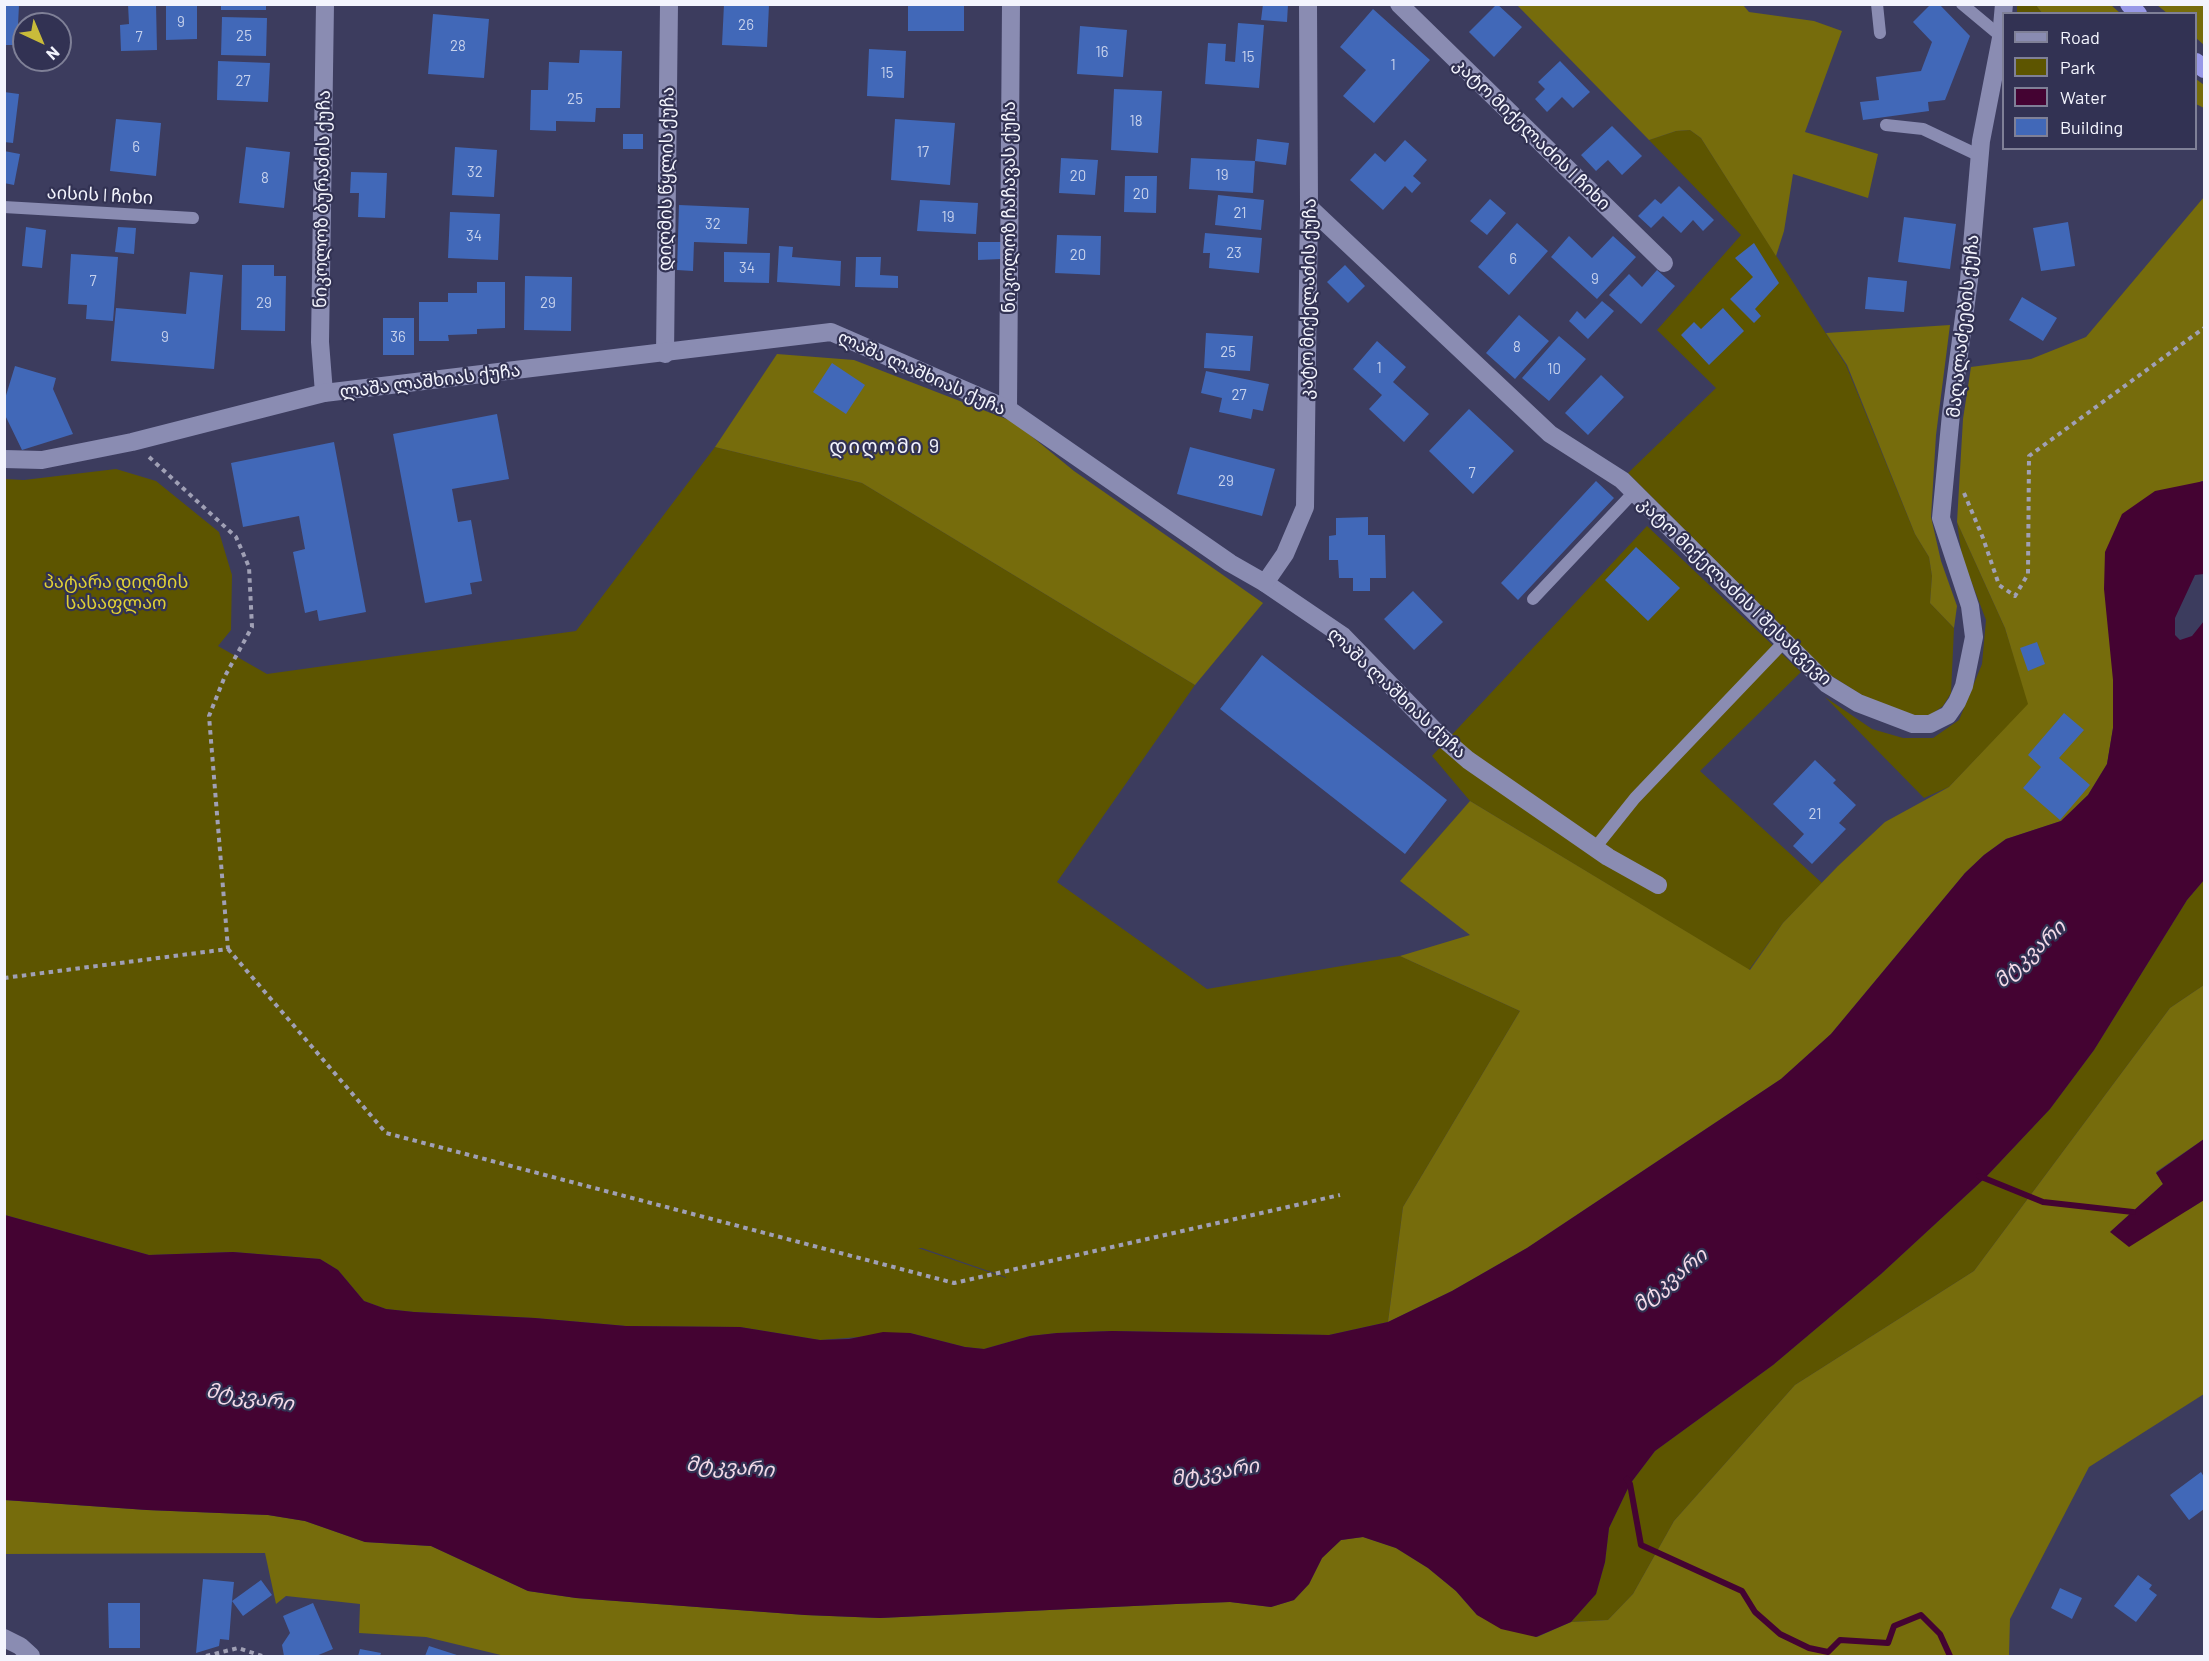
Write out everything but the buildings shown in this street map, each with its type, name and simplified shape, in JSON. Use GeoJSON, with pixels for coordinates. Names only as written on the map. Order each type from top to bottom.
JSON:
{"type":"FeatureCollection","features":[{"type":"Feature","properties":{"kind":"street","name":"ნიკოლოზ ბურაძის ქუჩა"},"geometry":{"type":"LineString","coordinates":[[324,393],[320,342],[325,4]]}},
{"type":"Feature","properties":{"kind":"street","name":"დიღმის წყლის ქუჩა"},"geometry":{"type":"LineString","coordinates":[[665,354],[669,4]]}},
{"type":"Feature","properties":{"kind":"street","name":"ნიკოლოზ ჩაჩავას ქუჩა"},"geometry":{"type":"LineString","coordinates":[[1008,409],[1011,4]]}},
{"type":"Feature","properties":{"kind":"street","name":"კატო მიქელაძის ქუჩა"},"geometry":{"type":"LineString","coordinates":[[1264,583],[1284,554],[1305,507],[1309,207],[1308,4]]}},
{"type":"Feature","properties":{"kind":"street","name":"კატო მიქელაძის I ჩიხი"},"geometry":{"type":"LineString","coordinates":[[1399,4],[1664,263]]}},
{"type":"Feature","properties":{"kind":"street","name":"მაღალაძეების ქუჩა"},"geometry":{"type":"LineString","coordinates":[[1951,414],[1969,280],[1980,156],[2002,38]]}},
{"type":"Feature","properties":{"kind":"street","name":"კატო მიქელაძის I შესახვევი"},"geometry":{"type":"LineString","coordinates":[[1309,207],[1550,434],[1622,480],[1827,684],[1858,704],[1913,724],[1930,724],[1948,715],[1953,708],[1964,686],[1974,637],[1970,606],[1941,518],[1951,414]]}},
{"type":"Feature","properties":{"kind":"street","name":"ლაშა ლაშხიას ქუჩა"},"geometry":{"type":"LineString","coordinates":[[4,459],[42,460],[132,442],[324,393],[665,354],[831,332],[1008,409],[1230,563],[1343,636],[1438,734],[1468,760],[1595,848],[1658,885]]}},
{"type":"Feature","properties":{"kind":"street"},"geometry":{"type":"LineString","coordinates":[[4,1638],[20,1646],[31,1656]]}},
{"type":"Feature","properties":{"kind":"lane"},"geometry":{"type":"LineString","coordinates":[[1877,4],[1880,33]]}},
{"type":"Feature","properties":{"kind":"lane"},"geometry":{"type":"LineString","coordinates":[[1962,4],[2002,38]]}},
{"type":"Feature","properties":{"kind":"lane"},"geometry":{"type":"LineString","coordinates":[[1886,125],[1923,129],[1980,156]]}},
{"type":"Feature","properties":{"kind":"lane","name":"აისის I ჩიხი"},"geometry":{"type":"LineString","coordinates":[[4,207],[193,218]]}},
{"type":"Feature","properties":{"kind":"lane"},"geometry":{"type":"LineString","coordinates":[[1533,599],[1634,492]]}},
{"type":"Feature","properties":{"kind":"lane"},"geometry":{"type":"LineString","coordinates":[[1595,848],[1635,798],[1785,642]]}},
{"type":"Feature","properties":{"kind":"path"},"geometry":{"type":"LineString","coordinates":[[1960,486],[1983,537],[1999,585],[2015,596],[2028,574],[2029,456],[2205,328]]}},
{"type":"Feature","properties":{"kind":"path"},"geometry":{"type":"LineString","coordinates":[[132,442],[236,537],[249,567],[252,627],[225,676],[209,716],[228,949],[386,1133],[954,1283],[1340,1195]]}},
{"type":"Feature","properties":{"kind":"path"},"geometry":{"type":"LineString","coordinates":[[4,978],[228,949]]}},
{"type":"Feature","properties":{"kind":"path"},"geometry":{"type":"LineString","coordinates":[[206,1656],[238,1648],[262,1656]]}},
{"type":"Feature","properties":{"kind":"green space"},"geometry":{"type":"Polygon","coordinates":[[[2017,5],[2036,5],[2041,12],[2017,12],[2017,5]]]}},
{"type":"Feature","properties":{"kind":"green space"},"geometry":{"type":"Polygon","coordinates":[[[1690,130],[1701,138],[1846,365],[1915,534],[1929,557],[1932,576],[1930,603],[1954,628],[1951,693],[1943,706],[1929,716],[1911,715],[1865,697],[1830,675],[1628,473],[1716,388],[1657,330],[1741,235],[1649,140],[1676,131],[1690,130]]]}},
{"type":"Feature","properties":{"kind":"green space","name":"პატარა დიღმის სასაფლაო"},"geometry":{"type":"Polygon","coordinates":[[[715,447],[862,483],[1195,685],[1057,882],[1207,989],[1400,956],[1520,1011],[1403,1207],[1388,1322],[1329,1335],[1112,1331],[1057,1333],[1030,1336],[984,1349],[965,1347],[910,1333],[820,1340],[740,1327],[626,1326],[535,1318],[414,1312],[386,1309],[364,1301],[338,1270],[320,1259],[233,1252],[149,1255],[5,1215],[4,479],[24,480],[116,469],[156,481],[219,532],[232,575],[231,630],[218,646],[267,674],[576,631],[715,447]],[[918,1248],[1006,1278],[922,1248],[918,1248]]]}},
{"type":"Feature","properties":{"kind":"green space"},"geometry":{"type":"Polygon","coordinates":[[[1957,522],[2005,628],[2029,704],[1949,787],[1924,798],[1825,697],[1872,729],[1903,738],[1933,738],[1959,720],[1982,664],[1986,620],[1962,557],[1957,522]]]}},
{"type":"Feature","properties":{"kind":"green space"},"geometry":{"type":"Polygon","coordinates":[[[1647,526],[1801,672],[1700,771],[1822,883],[1783,923],[1749,970],[1470,801],[1432,756],[1647,526]]]}},
{"type":"Feature","properties":{"kind":"green space"},"geometry":{"type":"Polygon","coordinates":[[[2204,880],[2204,985],[2170,1008],[1974,1271],[1795,1385],[1674,1521],[1633,1594],[1608,1620],[1571,1622],[1596,1594],[1605,1562],[1609,1528],[1630,1484],[1655,1451],[1773,1365],[1881,1274],[1985,1178],[2050,1109],[2094,1050],[2187,900],[2204,880]]]}},
{"type":"Feature","properties":{"kind":"shaded area"},"geometry":{"type":"Polygon","coordinates":[[[1517,5],[1743,5],[1749,12],[1814,21],[1842,31],[1805,132],[1878,154],[1868,198],[1793,174],[1784,231],[1776,256],[1701,138],[1690,130],[1676,131],[1649,140],[1517,5]]]}},
{"type":"Feature","properties":{"kind":"shaded area"},"geometry":{"type":"Polygon","coordinates":[[[2036,5],[2111,5],[2119,12],[2041,12],[2036,5]]]}},
{"type":"Feature","properties":{"kind":"shaded area"},"geometry":{"type":"Polygon","coordinates":[[[2157,5],[2204,5],[2204,45],[2197,39],[2197,12],[2166,12],[2157,5]]]}},
{"type":"Feature","properties":{"kind":"shaded area"},"geometry":{"type":"Polygon","coordinates":[[[2197,80],[2204,85],[2204,108],[2197,104],[2197,80]]]}},
{"type":"Feature","properties":{"kind":"shaded area"},"geometry":{"type":"Polygon","coordinates":[[[2204,197],[2204,481],[2201,481],[2113,680],[2113,728],[2107,764],[2088,795],[2061,821],[2006,839],[1984,855],[1965,873],[1831,1034],[1781,1079],[1527,1248],[1452,1291],[1388,1322],[1403,1207],[1520,1011],[1400,956],[1470,935],[1400,881],[1470,801],[1750,970],[1783,923],[1838,866],[1885,822],[1949,787],[2028,704],[2005,628],[1957,522],[1963,419],[1971,367],[2031,359],[2086,337],[2204,197]]]}},
{"type":"Feature","properties":{"kind":"shaded area"},"geometry":{"type":"Polygon","coordinates":[[[1950,325],[1936,435],[1931,517],[1941,561],[1957,606],[1954,628],[1930,603],[1932,576],[1929,557],[1915,534],[1847,365],[1826,333],[1950,325]]]}},
{"type":"Feature","properties":{"kind":"shaded area"},"geometry":{"type":"Polygon","coordinates":[[[777,354],[854,360],[1014,422],[1074,471],[1263,603],[1195,685],[862,483],[715,447],[777,354]]]}},
{"type":"Feature","properties":{"kind":"shaded area"},"geometry":{"type":"Polygon","coordinates":[[[2204,985],[2204,1139],[2156,1172],[2163,1184],[2110,1232],[2188,1210],[2204,1200],[2204,1394],[2089,1467],[2010,1619],[2009,1656],[505,1656],[426,1637],[359,1633],[360,1604],[286,1596],[276,1604],[265,1553],[5,1554],[4,1500],[147,1510],[268,1515],[305,1521],[365,1542],[431,1546],[528,1591],[576,1598],[805,1615],[880,1618],[1230,1602],[1271,1607],[1294,1600],[1309,1584],[1322,1558],[1341,1540],[1363,1537],[1396,1548],[1428,1568],[1456,1591],[1477,1615],[1537,1637],[1571,1622],[1608,1620],[1633,1594],[1674,1521],[1795,1385],[1974,1271],[2170,1008],[2204,985]]]}},
{"type":"Feature","properties":{"kind":"water","name":"მტკვარი"},"geometry":{"type":"Polygon","coordinates":[[[2204,481],[2204,574],[2195,575],[2175,618],[2175,635],[2180,640],[2192,636],[2204,621],[2204,880],[2187,900],[2094,1050],[2050,1109],[1985,1178],[1881,1274],[1773,1365],[1655,1451],[1630,1484],[1609,1528],[1605,1562],[1596,1594],[1571,1622],[1536,1637],[1501,1629],[1477,1615],[1456,1591],[1428,1568],[1396,1548],[1363,1537],[1341,1540],[1322,1558],[1309,1584],[1294,1600],[1271,1607],[1230,1602],[880,1618],[805,1615],[576,1598],[528,1591],[431,1546],[365,1542],[305,1521],[268,1515],[147,1510],[5,1500],[5,1215],[149,1255],[233,1252],[320,1259],[338,1270],[364,1301],[386,1309],[414,1312],[535,1318],[626,1326],[740,1327],[820,1340],[849,1339],[883,1332],[910,1333],[965,1347],[984,1349],[1030,1336],[1057,1333],[1112,1331],[1329,1335],[1388,1322],[1452,1291],[1527,1248],[1781,1079],[1831,1034],[1965,873],[1984,855],[2006,839],[2061,821],[2088,795],[2107,764],[2113,728],[2113,680],[2104,589],[2105,552],[2122,514],[2155,491],[2204,481]]]}},
{"type":"Feature","properties":{"kind":"water"},"geometry":{"type":"Polygon","coordinates":[[[2204,1139],[2204,1200],[2129,1247],[2110,1232],[2163,1184],[2156,1173],[2204,1139]]]}},
{"type":"Feature","properties":{"kind":"waterway"},"geometry":{"type":"LineString","coordinates":[[1979,1176],[2043,1202],[2133,1212]]}},
{"type":"Feature","properties":{"kind":"waterway"},"geometry":{"type":"LineString","coordinates":[[1627,1479],[1630,1484],[1641,1545],[1742,1591],[1755,1612],[1780,1634],[1809,1648],[1828,1652],[1840,1640],[1888,1643],[1894,1626],[1921,1615],[1940,1634],[1950,1656]]}},
{"type":"Feature","properties":{"kind":"district","name":"დიღომი 9"},"geometry":{"type":"Point","coordinates":[885,446]}}]}
